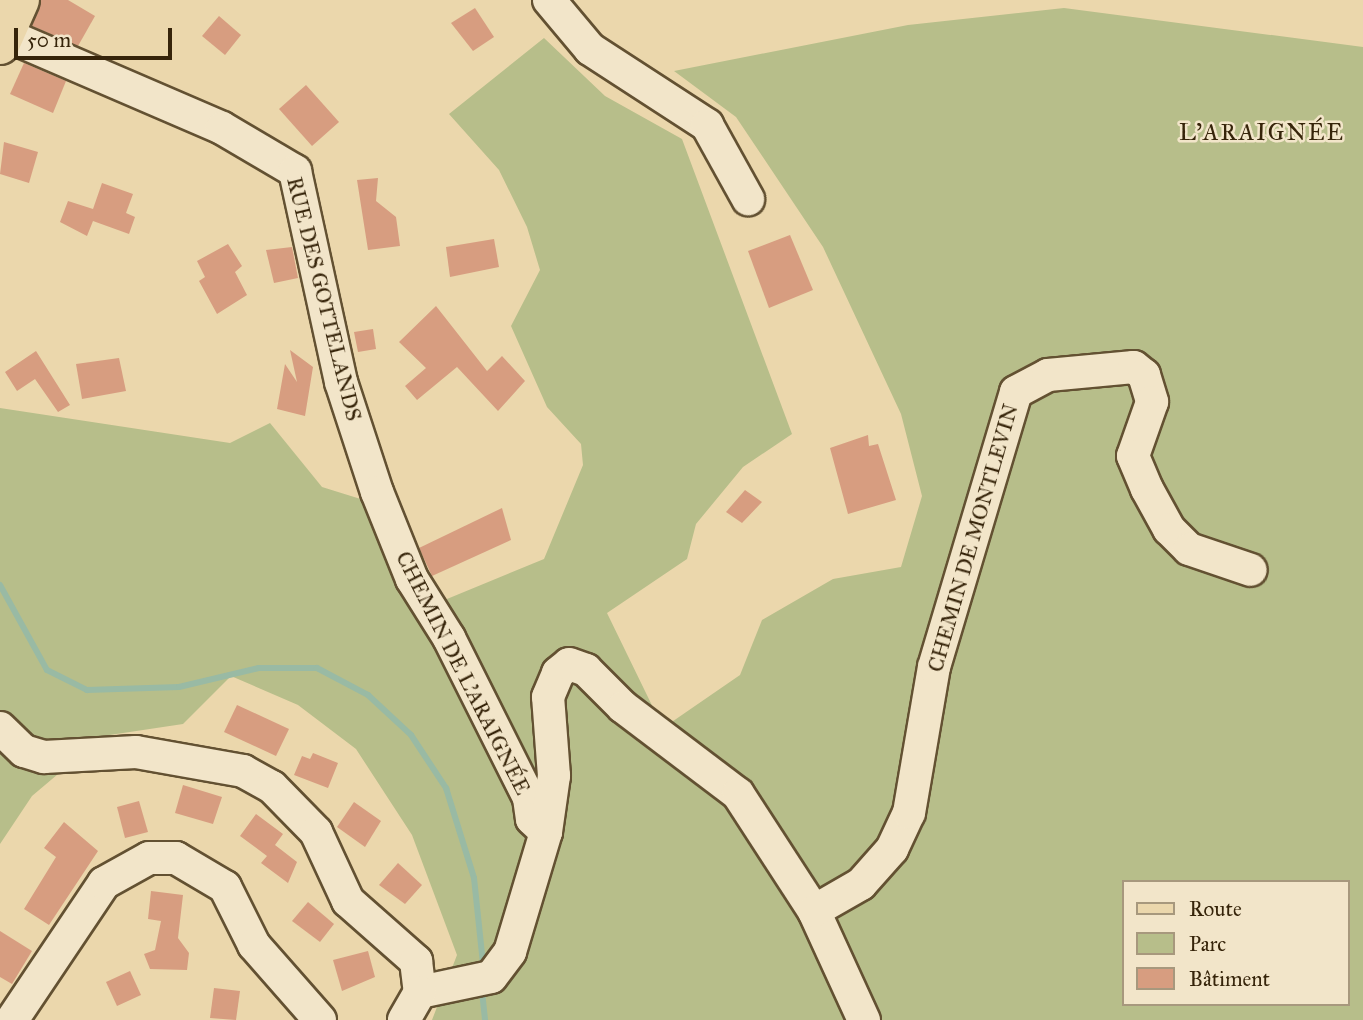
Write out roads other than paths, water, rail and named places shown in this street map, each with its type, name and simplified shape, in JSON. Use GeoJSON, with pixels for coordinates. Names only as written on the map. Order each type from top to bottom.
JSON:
{"type":"FeatureCollection","features":[{"type":"Feature","properties":{"kind":"street"},"geometry":{"type":"LineString","coordinates":[[549,0],[590,48],[707,125],[748,199]]}},
{"type":"Feature","properties":{"kind":"street","name":"RUE DES GOTTELANDS"},"geometry":{"type":"LineString","coordinates":[[8,26],[222,128],[295,171],[341,382],[377,492]]}},
{"type":"Feature","properties":{"kind":"street","name":"CHEMIN DE MONTLEVIN"},"geometry":{"type":"LineString","coordinates":[[814,911],[861,884],[892,849],[909,813],[934,667],[1016,392],[1048,374],[1134,367],[1144,375],[1152,402],[1133,456],[1163,519],[1189,550],[1251,570]]}},
{"type":"Feature","properties":{"kind":"street","name":"CHEMIN DE L'ARAIGNÉE"},"geometry":{"type":"LineString","coordinates":[[377,492],[412,579],[449,638],[528,798],[532,819],[546,832]]}},
{"type":"Feature","properties":{"kind":"street"},"geometry":{"type":"LineString","coordinates":[[420,992],[491,977],[504,961],[546,832],[554,776],[548,697],[552,682],[569,664],[586,670],[623,707],[738,794],[814,911],[864,1020]]}},
{"type":"Feature","properties":{"kind":"street"},"geometry":{"type":"LineString","coordinates":[[0,729],[24,751],[44,757],[135,752],[243,771],[272,787],[316,832],[348,901],[416,961],[420,992],[404,1020]]}},
{"type":"Feature","properties":{"kind":"street"},"geometry":{"type":"LineString","coordinates":[[12,1020],[104,883],[124,866],[176,858],[225,887],[254,945],[320,1020]]}},
{"type":"Feature","properties":{"kind":"waterway"},"geometry":{"type":"LineString","coordinates":[[0,585],[47,670],[87,690],[179,687],[259,668],[317,668],[368,695],[411,735],[446,788],[474,878],[483,963]]}},
{"type":"Feature","properties":{"kind":"waterway"},"geometry":{"type":"LineString","coordinates":[[482,991],[485,1020]]}},
{"type":"Feature","properties":{"kind":"district","name":"L'ARAIGNÉE"},"geometry":{"type":"Point","coordinates":[1262,132]}}]}
